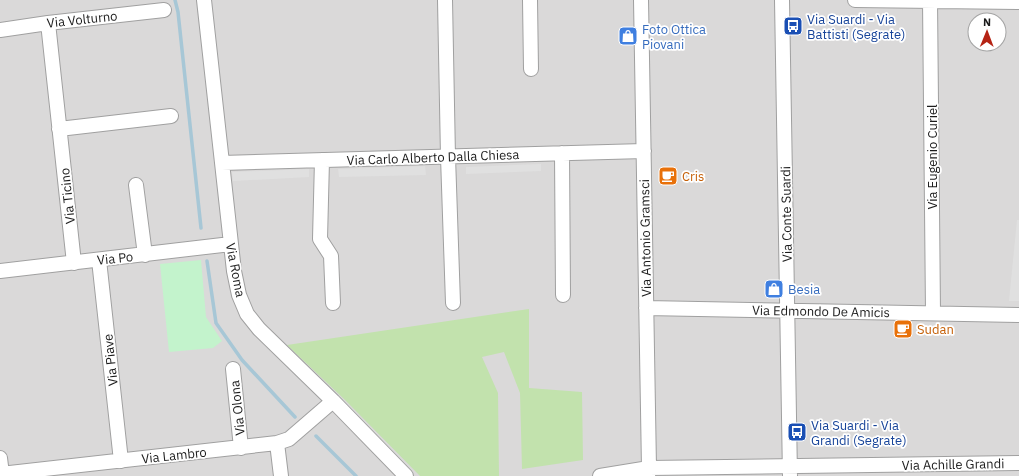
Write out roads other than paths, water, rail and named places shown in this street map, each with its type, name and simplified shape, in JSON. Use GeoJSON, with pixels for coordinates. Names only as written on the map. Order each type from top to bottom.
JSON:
{"type":"FeatureCollection","features":[{"type":"Feature","properties":{"kind":"street","name":"Via Roma"},"geometry":{"type":"LineString","coordinates":[[204,0],[234,271],[239,295],[247,314],[259,330],[334,401],[406,476]]}},
{"type":"Feature","properties":{"kind":"street"},"geometry":{"type":"LineString","coordinates":[[445,0],[453,303]]}},
{"type":"Feature","properties":{"kind":"street"},"geometry":{"type":"LineString","coordinates":[[530,0],[531,69]]}},
{"type":"Feature","properties":{"kind":"street","name":"Via Antonio Gramsci"},"geometry":{"type":"LineString","coordinates":[[641,0],[648,472]]}},
{"type":"Feature","properties":{"kind":"street","name":"Via Conte Suardi"},"geometry":{"type":"LineString","coordinates":[[782,0],[790,471]]}},
{"type":"Feature","properties":{"kind":"street"},"geometry":{"type":"LineString","coordinates":[[855,0],[1019,2]]}},
{"type":"Feature","properties":{"kind":"street","name":"Via Eugenio Curiel"},"geometry":{"type":"LineString","coordinates":[[930,0],[933,313]]}},
{"type":"Feature","properties":{"kind":"street","name":"Via Volturno"},"geometry":{"type":"LineString","coordinates":[[0,30],[164,10]]}},
{"type":"Feature","properties":{"kind":"street","name":"Via Ticino"},"geometry":{"type":"LineString","coordinates":[[48,23],[74,263]]}},
{"type":"Feature","properties":{"kind":"street"},"geometry":{"type":"LineString","coordinates":[[59,129],[171,116]]}},
{"type":"Feature","properties":{"kind":"street","name":"Via Carlo Alberto Dalla Chiesa"},"geometry":{"type":"LineString","coordinates":[[222,163],[644,151]]}},
{"type":"Feature","properties":{"kind":"street"},"geometry":{"type":"LineString","coordinates":[[562,154],[563,295]]}},
{"type":"Feature","properties":{"kind":"street"},"geometry":{"type":"LineString","coordinates":[[322,160],[320,238],[331,256],[333,303]]}},
{"type":"Feature","properties":{"kind":"street"},"geometry":{"type":"LineString","coordinates":[[136,185],[145,255]]}},
{"type":"Feature","properties":{"kind":"street","name":"Via Po"},"geometry":{"type":"LineString","coordinates":[[0,271],[231,244]]}},
{"type":"Feature","properties":{"kind":"street","name":"Via Piave"},"geometry":{"type":"LineString","coordinates":[[99,260],[121,461]]}},
{"type":"Feature","properties":{"kind":"street","name":"Via Edmondo De Amicis"},"geometry":{"type":"LineString","coordinates":[[646,308],[1019,315]]}},
{"type":"Feature","properties":{"kind":"street","name":"Via Olona"},"geometry":{"type":"LineString","coordinates":[[233,369],[241,448]]}},
{"type":"Feature","properties":{"kind":"street","name":"Via Lambro"},"geometry":{"type":"LineString","coordinates":[[1,474],[277,443],[289,439],[334,401]]}},
{"type":"Feature","properties":{"kind":"street"},"geometry":{"type":"LineString","coordinates":[[277,443],[281,476]]}},
{"type":"Feature","properties":{"kind":"street"},"geometry":{"type":"LineString","coordinates":[[0,458],[1,474]]}},
{"type":"Feature","properties":{"kind":"street","name":"Via Achille Grandi"},"geometry":{"type":"LineString","coordinates":[[600,476],[648,472],[790,471],[1019,463]]}},
{"type":"Feature","properties":{"kind":"waterway"},"geometry":{"type":"LineString","coordinates":[[175,0],[178,12],[201,228]]}},
{"type":"Feature","properties":{"kind":"waterway"},"geometry":{"type":"LineString","coordinates":[[207,261],[216,323],[242,360],[295,417]]}},
{"type":"Feature","properties":{"kind":"waterway"},"geometry":{"type":"LineString","coordinates":[[316,436],[356,476]]}},
{"type":"Feature","properties":{"kind":"place","name":"Via Suardi - Via Battisti (Segrate)"},"geometry":{"type":"Point","coordinates":[793,26]}},
{"type":"Feature","properties":{"kind":"place","name":"Foto Ottica Piovani"},"geometry":{"type":"Point","coordinates":[628,36]}},
{"type":"Feature","properties":{"kind":"place","name":"Cris"},"geometry":{"type":"Point","coordinates":[668,176]}},
{"type":"Feature","properties":{"kind":"place","name":"Besia"},"geometry":{"type":"Point","coordinates":[774,289]}},
{"type":"Feature","properties":{"kind":"place","name":"Sudan"},"geometry":{"type":"Point","coordinates":[903,329]}},
{"type":"Feature","properties":{"kind":"place","name":"Via Suardi - Via Grandi (Segrate)"},"geometry":{"type":"Point","coordinates":[797,432]}}]}
